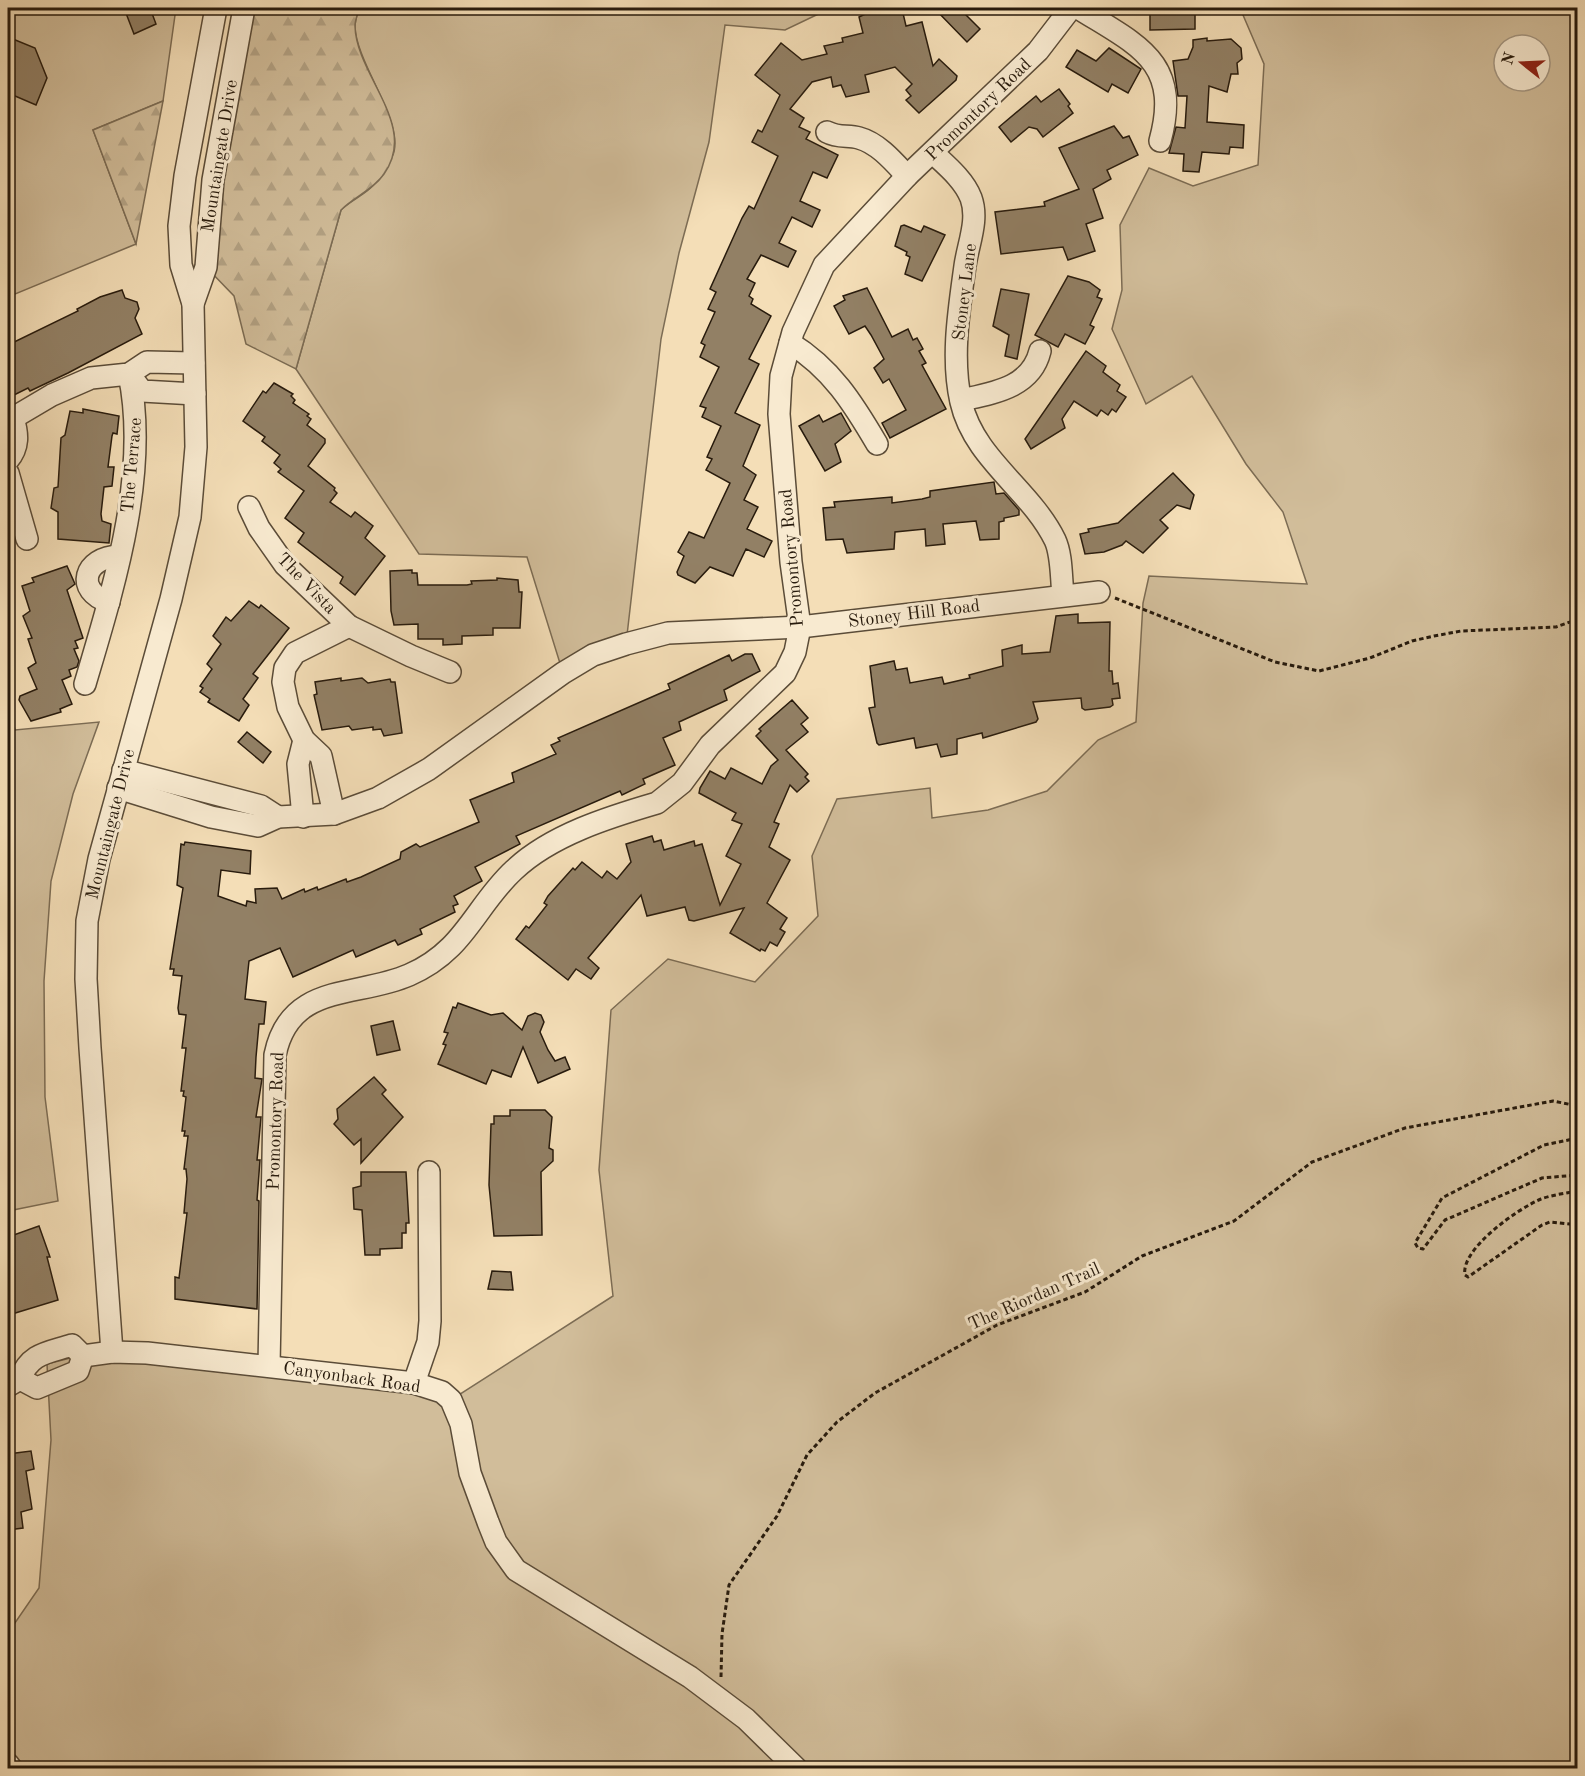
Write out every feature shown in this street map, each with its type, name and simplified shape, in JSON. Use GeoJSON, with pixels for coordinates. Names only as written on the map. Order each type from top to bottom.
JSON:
{"type":"FeatureCollection","features":[{"type":"Feature","properties":{"kind":"street","name":"Mountaingate Drive"},"geometry":{"type":"LineString","coordinates":[[112,1352],[86,979],[87,921],[99,859],[171,599],[190,517],[196,447],[193,304],[181,265],[179,226],[194,123],[216,8]]}},
{"type":"Feature","properties":{"kind":"street","name":"Mountaingate Drive"},"geometry":{"type":"LineString","coordinates":[[193,304],[206,267],[213,180],[244,8]]}},
{"type":"Feature","properties":{"kind":"street","name":"Promontory Road"},"geometry":{"type":"LineString","coordinates":[[269,1366],[275,1055],[278,1041],[288,1021],[300,1008],[313,1001],[393,981],[436,960],[459,939],[514,870],[543,847],[567,835],[657,803],[668,796],[682,783],[710,745],[785,673],[795,652],[800,627],[791,562],[779,414],[781,376],[790,343],[824,265],[907,176],[1038,51],[1071,8]]}},
{"type":"Feature","properties":{"kind":"street"},"geometry":{"type":"LineString","coordinates":[[1078,8],[1131,41],[1156,65],[1164,81],[1167,102],[1160,141]]}},
{"type":"Feature","properties":{"kind":"street"},"geometry":{"type":"LineString","coordinates":[[827,132],[844,138],[858,138],[872,144],[907,176]]}},
{"type":"Feature","properties":{"kind":"street","name":"Stoney Lane"},"geometry":{"type":"LineString","coordinates":[[933,153],[956,174],[971,199],[973,215],[957,332],[961,400],[968,425],[980,447],[1002,469],[1056,542],[1063,594]]}},
{"type":"Feature","properties":{"kind":"street"},"geometry":{"type":"LineString","coordinates":[[790,343],[819,365],[849,396],[878,444]]}},
{"type":"Feature","properties":{"kind":"street"},"geometry":{"type":"LineString","coordinates":[[961,400],[1002,391],[1019,382],[1037,363],[1040,351]]}},
{"type":"Feature","properties":{"kind":"street"},"geometry":{"type":"LineString","coordinates":[[8,460],[15,449],[18,435],[10,419],[52,395],[91,378],[129,374],[147,362],[194,363]]}},
{"type":"Feature","properties":{"kind":"street"},"geometry":{"type":"LineString","coordinates":[[129,374],[142,390],[195,394]]}},
{"type":"Feature","properties":{"kind":"street","name":"The Terrace"},"geometry":{"type":"LineString","coordinates":[[85,684],[109,602],[128,506],[135,437],[135,408],[129,374]]}},
{"type":"Feature","properties":{"kind":"street"},"geometry":{"type":"LineString","coordinates":[[8,472],[27,539]]}},
{"type":"Feature","properties":{"kind":"street","name":"The Vista"},"geometry":{"type":"LineString","coordinates":[[249,507],[259,528],[285,565],[349,626],[450,672]]}},
{"type":"Feature","properties":{"kind":"street","name":"Stoney Hill Road"},"geometry":{"type":"LineString","coordinates":[[120,779],[212,817],[258,826],[278,817],[334,814],[378,798],[429,769],[538,690],[599,653],[668,633],[800,627],[1063,594],[1099,592]]}},
{"type":"Feature","properties":{"kind":"street","name":"The Vista"},"geometry":{"type":"LineString","coordinates":[[334,814],[321,756],[304,740],[288,707],[283,682],[285,668],[295,653],[349,626]]}},
{"type":"Feature","properties":{"kind":"street"},"geometry":{"type":"LineString","coordinates":[[303,817],[298,764],[304,740]]}},
{"type":"Feature","properties":{"kind":"street","name":"Stoney Hill Road"},"geometry":{"type":"LineString","coordinates":[[120,779],[261,806],[278,817]]}},
{"type":"Feature","properties":{"kind":"street"},"geometry":{"type":"LineString","coordinates":[[212,817],[217,796]]}},
{"type":"Feature","properties":{"kind":"street"},"geometry":{"type":"LineString","coordinates":[[414,1383],[428,1342],[430,1322],[429,1172]]}},
{"type":"Feature","properties":{"kind":"street"},"geometry":{"type":"LineString","coordinates":[[14,1383],[37,1388],[78,1371],[71,1350]]}},
{"type":"Feature","properties":{"kind":"street","name":"Canyonback Road"},"geometry":{"type":"LineString","coordinates":[[14,1383],[26,1363],[71,1350],[269,1366],[414,1383],[442,1392],[451,1400],[460,1424],[470,1473],[496,1542],[516,1570],[649,1650],[721,1699],[759,1731],[796,1768]]}},
{"type":"Feature","properties":{"kind":"street"},"geometry":{"type":"LineString","coordinates":[[8,1764],[11,1768]]}},
{"type":"Feature","properties":{"kind":"path"},"geometry":{"type":"LineString","coordinates":[[1099,592],[1275,662],[1319,671],[1370,658],[1412,641],[1434,636],[1461,631],[1556,627],[1578,619]]}},
{"type":"Feature","properties":{"kind":"path","name":"The Riordan Trail"},"geometry":{"type":"LineString","coordinates":[[721,1699],[722,1634],[729,1585],[777,1516],[807,1455],[837,1422],[875,1393],[997,1325],[1085,1292],[1142,1256],[1234,1221],[1312,1162],[1405,1128],[1553,1101],[1578,1106]]}},
{"type":"Feature","properties":{"kind":"path"},"geometry":{"type":"LineString","coordinates":[[1578,1138],[1544,1145],[1442,1198],[1415,1243],[1418,1248],[1423,1249],[1445,1220],[1542,1178],[1578,1175]]}},
{"type":"Feature","properties":{"kind":"path"},"geometry":{"type":"LineString","coordinates":[[1578,1191],[1542,1198],[1482,1238],[1468,1258],[1465,1275],[1468,1277],[1542,1225],[1551,1222],[1578,1224]]}},
{"type":"Feature","properties":{"kind":"green space"},"geometry":{"type":"Polygon","coordinates":[[[8,8],[176,8],[163,101],[93,130],[136,244],[8,297],[8,8]]]}},
{"type":"Feature","properties":{"kind":"green space"},"geometry":{"type":"Polygon","coordinates":[[[244,8],[359,8],[355,26],[358,45],[383,100],[394,137],[393,156],[384,174],[374,185],[341,210],[296,369],[246,344],[234,296],[206,267],[244,8]]]}},
{"type":"Feature","properties":{"kind":"green space"},"geometry":{"type":"Polygon","coordinates":[[[359,8],[831,8],[785,30],[725,25],[709,142],[679,253],[661,339],[626,644],[563,673],[527,557],[419,554],[296,369],[341,210],[374,184],[392,157],[395,144],[387,112],[357,41],[355,26],[359,8]]]}},
{"type":"Feature","properties":{"kind":"green space"},"geometry":{"type":"Polygon","coordinates":[[[1240,8],[1577,8],[1577,1768],[8,1768],[8,1633],[39,1588],[51,1440],[47,1364],[82,1355],[269,1366],[451,1400],[613,1296],[599,1170],[611,1010],[668,959],[755,982],[818,916],[812,856],[837,799],[930,788],[932,818],[988,810],[1047,791],[1098,740],[1136,722],[1143,603],[1149,576],[1307,584],[1283,512],[1246,464],[1192,376],[1146,404],[1112,329],[1122,290],[1120,225],[1149,168],[1193,186],[1258,165],[1264,64],[1240,8]]]}},
{"type":"Feature","properties":{"kind":"green space"},"geometry":{"type":"Polygon","coordinates":[[[163,101],[136,244],[93,130],[163,101]]]}},
{"type":"Feature","properties":{"kind":"green space"},"geometry":{"type":"Polygon","coordinates":[[[8,705],[15,730],[99,722],[73,794],[51,881],[44,981],[45,1097],[58,1201],[8,1211],[8,705]]]}},
{"type":"Feature","properties":{"kind":"building"},"geometry":{"type":"Polygon","coordinates":[[[124,8],[150,8],[156,24],[134,34],[124,8]]]}},
{"type":"Feature","properties":{"kind":"building"},"geometry":{"type":"Polygon","coordinates":[[[934,8],[959,8],[980,29],[967,42],[934,8]]]}},
{"type":"Feature","properties":{"kind":"building"},"geometry":{"type":"Polygon","coordinates":[[[1150,8],[1195,8],[1195,29],[1150,30],[1150,8]]]}},
{"type":"Feature","properties":{"kind":"building"},"geometry":{"type":"Polygon","coordinates":[[[876,9],[884,14],[902,9],[906,26],[922,22],[933,66],[939,59],[957,76],[956,80],[919,113],[906,100],[911,96],[906,90],[912,84],[895,67],[865,75],[869,92],[846,97],[841,85],[833,87],[831,77],[812,82],[790,109],[804,118],[799,127],[810,132],[806,139],[838,155],[827,178],[813,172],[800,201],[820,210],[812,227],[792,217],[779,243],[796,251],[788,267],[761,255],[747,279],[755,283],[749,296],[753,299],[751,304],[771,316],[749,359],[759,364],[735,413],[760,425],[743,466],[756,475],[744,500],[758,507],[747,529],[772,541],[764,557],[746,549],[733,576],[710,567],[695,583],[678,575],[677,572],[684,556],[678,552],[689,532],[704,538],[730,483],[706,470],[712,459],[707,457],[721,426],[702,417],[706,408],[700,406],[719,367],[700,357],[705,345],[701,343],[715,312],[708,309],[716,292],[710,289],[742,218],[749,206],[754,209],[778,156],[752,142],[758,130],[762,132],[780,95],[755,75],[781,43],[802,60],[827,54],[824,46],[843,42],[842,38],[863,33],[859,17],[876,9]]]}},
{"type":"Feature","properties":{"kind":"building"},"geometry":{"type":"Polygon","coordinates":[[[8,37],[35,48],[47,78],[36,105],[8,93],[8,37]]]}},
{"type":"Feature","properties":{"kind":"building"},"geometry":{"type":"Polygon","coordinates":[[[1207,38],[1207,41],[1231,39],[1241,48],[1242,59],[1237,63],[1238,74],[1231,74],[1227,92],[1209,86],[1207,122],[1244,125],[1243,148],[1230,147],[1229,154],[1202,152],[1199,172],[1183,171],[1184,154],[1169,153],[1176,127],[1185,128],[1187,96],[1178,96],[1173,61],[1188,59],[1193,40],[1207,38]]]}},
{"type":"Feature","properties":{"kind":"building"},"geometry":{"type":"Polygon","coordinates":[[[1109,48],[1141,69],[1128,93],[1112,84],[1108,92],[1066,67],[1077,50],[1096,61],[1109,48]]]}},
{"type":"Feature","properties":{"kind":"building"},"geometry":{"type":"Polygon","coordinates":[[[1059,89],[1070,104],[1068,106],[1073,113],[1043,137],[1037,129],[1029,127],[1011,142],[999,127],[1036,96],[1041,102],[1059,89]]]}},
{"type":"Feature","properties":{"kind":"building"},"geometry":{"type":"Polygon","coordinates":[[[1114,126],[1123,138],[1129,136],[1138,155],[1107,170],[1111,179],[1093,189],[1103,218],[1086,224],[1095,251],[1068,260],[1063,247],[1001,254],[995,212],[1045,206],[1044,202],[1079,189],[1059,148],[1114,126]]]}},
{"type":"Feature","properties":{"kind":"building"},"geometry":{"type":"Polygon","coordinates":[[[904,225],[921,232],[924,226],[945,235],[922,281],[905,274],[910,257],[906,255],[907,252],[895,246],[901,226],[904,225]]]}},
{"type":"Feature","properties":{"kind":"building"},"geometry":{"type":"Polygon","coordinates":[[[1068,276],[1089,282],[1100,290],[1097,297],[1102,299],[1090,325],[1094,327],[1085,344],[1065,334],[1058,347],[1035,335],[1068,276]]]}},
{"type":"Feature","properties":{"kind":"building"},"geometry":{"type":"Polygon","coordinates":[[[867,288],[892,337],[908,329],[913,340],[917,338],[923,349],[919,351],[926,363],[922,365],[946,409],[890,438],[882,423],[906,410],[889,379],[883,383],[874,368],[884,359],[865,326],[849,334],[834,306],[845,300],[843,296],[867,288]]]}},
{"type":"Feature","properties":{"kind":"building"},"geometry":{"type":"Polygon","coordinates":[[[1001,289],[1029,294],[1017,359],[1005,356],[1009,335],[993,326],[1001,289]]]}},
{"type":"Feature","properties":{"kind":"building"},"geometry":{"type":"Polygon","coordinates":[[[122,290],[125,298],[137,302],[139,309],[135,318],[142,334],[68,373],[30,391],[28,388],[8,398],[8,345],[78,311],[77,309],[100,297],[122,290]]]}},
{"type":"Feature","properties":{"kind":"building"},"geometry":{"type":"Polygon","coordinates":[[[1086,351],[1106,366],[1103,372],[1120,385],[1117,391],[1126,397],[1116,412],[1112,409],[1108,415],[1101,410],[1097,416],[1074,401],[1062,419],[1065,428],[1031,449],[1025,439],[1086,351]]]}},
{"type":"Feature","properties":{"kind":"building"},"geometry":{"type":"Polygon","coordinates":[[[274,383],[293,394],[291,396],[295,400],[293,403],[309,414],[307,416],[311,419],[307,425],[325,439],[325,443],[308,466],[335,488],[337,493],[330,502],[351,517],[355,512],[373,526],[365,538],[385,556],[355,595],[340,583],[343,577],[298,542],[304,533],[285,518],[304,491],[278,472],[281,469],[274,463],[280,455],[262,441],[265,437],[243,421],[263,391],[266,393],[274,383]]]}},
{"type":"Feature","properties":{"kind":"building"},"geometry":{"type":"Polygon","coordinates":[[[83,409],[119,416],[117,434],[113,433],[112,436],[108,467],[114,467],[112,486],[104,487],[101,514],[102,521],[111,524],[109,543],[58,539],[58,512],[51,508],[54,488],[58,487],[61,438],[65,435],[70,411],[83,413],[83,409]]]}},
{"type":"Feature","properties":{"kind":"building"},"geometry":{"type":"Polygon","coordinates":[[[841,413],[851,431],[835,444],[841,462],[825,471],[799,426],[819,415],[823,422],[841,413]]]}},
{"type":"Feature","properties":{"kind":"building"},"geometry":{"type":"Polygon","coordinates":[[[1173,473],[1194,495],[1190,509],[1177,505],[1160,520],[1168,528],[1143,553],[1126,541],[1104,552],[1085,554],[1080,534],[1089,532],[1088,529],[1118,523],[1173,473]]]}},
{"type":"Feature","properties":{"kind":"building"},"geometry":{"type":"Polygon","coordinates":[[[994,482],[996,494],[1004,493],[1019,510],[1019,515],[1004,518],[1004,521],[999,522],[999,539],[980,540],[976,521],[943,524],[945,544],[926,546],[925,529],[895,532],[894,549],[847,553],[843,539],[826,540],[823,508],[835,507],[834,502],[892,497],[892,503],[930,497],[930,491],[994,482]]]}},
{"type":"Feature","properties":{"kind":"building"},"geometry":{"type":"Polygon","coordinates":[[[67,566],[75,584],[67,590],[83,638],[75,641],[78,648],[74,649],[79,661],[77,667],[69,670],[71,676],[62,680],[72,704],[60,709],[61,712],[31,721],[19,700],[20,696],[37,689],[28,668],[36,663],[28,639],[32,638],[23,616],[30,611],[22,586],[34,582],[32,578],[67,566]]]}},
{"type":"Feature","properties":{"kind":"building"},"geometry":{"type":"Polygon","coordinates":[[[412,570],[412,573],[417,573],[418,585],[467,585],[472,584],[471,581],[497,580],[497,578],[518,580],[519,592],[522,592],[520,628],[493,628],[493,635],[462,636],[462,644],[443,645],[443,639],[418,639],[418,624],[394,625],[391,611],[390,571],[412,570]]]}},
{"type":"Feature","properties":{"kind":"building"},"geometry":{"type":"Polygon","coordinates":[[[249,601],[259,608],[261,605],[289,628],[253,674],[258,678],[243,699],[249,705],[239,721],[208,702],[210,699],[200,692],[203,688],[200,686],[212,669],[207,664],[221,644],[213,636],[226,617],[231,621],[249,601]]]}},
{"type":"Feature","properties":{"kind":"building"},"geometry":{"type":"Polygon","coordinates":[[[1078,614],[1078,623],[1110,622],[1109,671],[1112,671],[1113,684],[1118,683],[1120,698],[1112,699],[1113,705],[1110,707],[1085,710],[1082,708],[1081,698],[1033,702],[1038,719],[1036,722],[983,738],[982,733],[957,739],[957,754],[941,757],[937,744],[916,748],[914,738],[879,745],[877,743],[869,708],[875,707],[870,666],[894,661],[896,670],[907,668],[910,683],[942,677],[944,684],[970,678],[969,675],[1003,666],[1002,650],[1022,645],[1022,654],[1050,652],[1056,616],[1078,614]]]}},
{"type":"Feature","properties":{"kind":"building"},"geometry":{"type":"Polygon","coordinates":[[[745,654],[752,654],[760,671],[724,690],[727,700],[679,722],[681,730],[663,738],[675,765],[643,779],[645,784],[622,795],[620,791],[516,836],[520,844],[475,867],[482,881],[454,896],[458,904],[453,906],[455,912],[420,929],[422,934],[398,945],[395,940],[356,957],[353,950],[293,977],[280,948],[249,961],[245,999],[266,1002],[264,1024],[259,1024],[255,1078],[262,1079],[256,1117],[261,1117],[257,1160],[260,1160],[257,1200],[259,1201],[257,1309],[175,1299],[175,1277],[179,1278],[187,1213],[184,1213],[187,1179],[186,1169],[184,1169],[188,1136],[184,1136],[185,1131],[182,1131],[186,1097],[183,1096],[184,1091],[181,1091],[186,1048],[182,1048],[186,1015],[179,1014],[178,1008],[182,976],[173,975],[174,969],[170,969],[183,888],[177,885],[181,844],[184,845],[185,842],[251,851],[250,874],[221,870],[218,896],[246,906],[247,901],[256,903],[255,889],[277,888],[282,899],[304,889],[305,892],[317,887],[318,890],[346,879],[347,882],[400,859],[401,852],[416,844],[420,847],[479,822],[470,800],[514,782],[512,773],[556,754],[551,745],[560,741],[558,738],[670,689],[668,684],[729,655],[732,661],[745,654]]]}},
{"type":"Feature","properties":{"kind":"building"},"geometry":{"type":"Polygon","coordinates":[[[341,678],[341,681],[362,678],[368,683],[390,679],[391,682],[395,682],[402,733],[384,736],[381,729],[373,730],[373,727],[352,730],[349,726],[322,730],[314,695],[317,694],[315,682],[341,678]]]}},
{"type":"Feature","properties":{"kind":"building"},"geometry":{"type":"Polygon","coordinates":[[[792,700],[808,718],[801,724],[808,732],[786,750],[808,774],[805,777],[809,781],[797,792],[790,785],[774,822],[779,824],[769,847],[790,860],[767,903],[787,918],[780,929],[785,932],[777,946],[770,942],[765,951],[761,949],[760,951],[730,933],[744,908],[694,921],[689,920],[685,907],[647,916],[641,895],[588,958],[599,968],[591,979],[576,969],[568,980],[516,939],[526,926],[529,928],[547,905],[544,903],[548,896],[573,868],[575,870],[582,862],[602,878],[607,871],[617,879],[631,862],[626,844],[652,836],[654,842],[661,840],[664,850],[694,841],[695,846],[702,844],[720,905],[741,864],[726,856],[742,824],[732,820],[736,813],[699,793],[700,788],[710,771],[725,779],[731,768],[762,784],[771,766],[778,760],[756,736],[761,731],[759,729],[792,700]]]}},
{"type":"Feature","properties":{"kind":"building"},"geometry":{"type":"Polygon","coordinates":[[[247,732],[271,752],[263,763],[238,742],[247,732]]]}},
{"type":"Feature","properties":{"kind":"building"},"geometry":{"type":"Polygon","coordinates":[[[458,1003],[491,1015],[503,1013],[522,1030],[528,1016],[535,1013],[541,1015],[544,1022],[540,1032],[548,1050],[555,1061],[565,1057],[570,1069],[538,1083],[523,1047],[511,1077],[492,1070],[486,1084],[438,1064],[446,1045],[443,1044],[448,1033],[444,1032],[453,1007],[456,1008],[458,1003]]]}},
{"type":"Feature","properties":{"kind":"building"},"geometry":{"type":"Polygon","coordinates":[[[393,1021],[400,1050],[377,1055],[371,1026],[393,1021]]]}},
{"type":"Feature","properties":{"kind":"building"},"geometry":{"type":"Polygon","coordinates":[[[374,1077],[386,1090],[382,1094],[403,1117],[361,1163],[361,1139],[354,1145],[334,1124],[338,1119],[337,1109],[374,1077]]]}},
{"type":"Feature","properties":{"kind":"building"},"geometry":{"type":"Polygon","coordinates":[[[510,1110],[545,1110],[552,1117],[549,1148],[553,1150],[553,1161],[541,1172],[542,1235],[494,1236],[489,1185],[491,1124],[494,1124],[494,1116],[510,1116],[510,1110]]]}},
{"type":"Feature","properties":{"kind":"building"},"geometry":{"type":"Polygon","coordinates":[[[361,1172],[406,1172],[409,1223],[406,1223],[406,1233],[402,1233],[402,1248],[380,1249],[380,1255],[365,1255],[362,1210],[354,1209],[353,1188],[361,1186],[361,1172]]]}},
{"type":"Feature","properties":{"kind":"building"},"geometry":{"type":"Polygon","coordinates":[[[39,1226],[50,1257],[47,1257],[58,1300],[12,1314],[8,1298],[8,1237],[39,1226]]]}},
{"type":"Feature","properties":{"kind":"building"},"geometry":{"type":"Polygon","coordinates":[[[492,1271],[511,1272],[513,1290],[488,1289],[492,1271]]]}},
{"type":"Feature","properties":{"kind":"building"},"geometry":{"type":"Polygon","coordinates":[[[31,1451],[34,1469],[26,1471],[32,1509],[21,1512],[23,1528],[8,1530],[8,1454],[31,1451]]]}}]}
